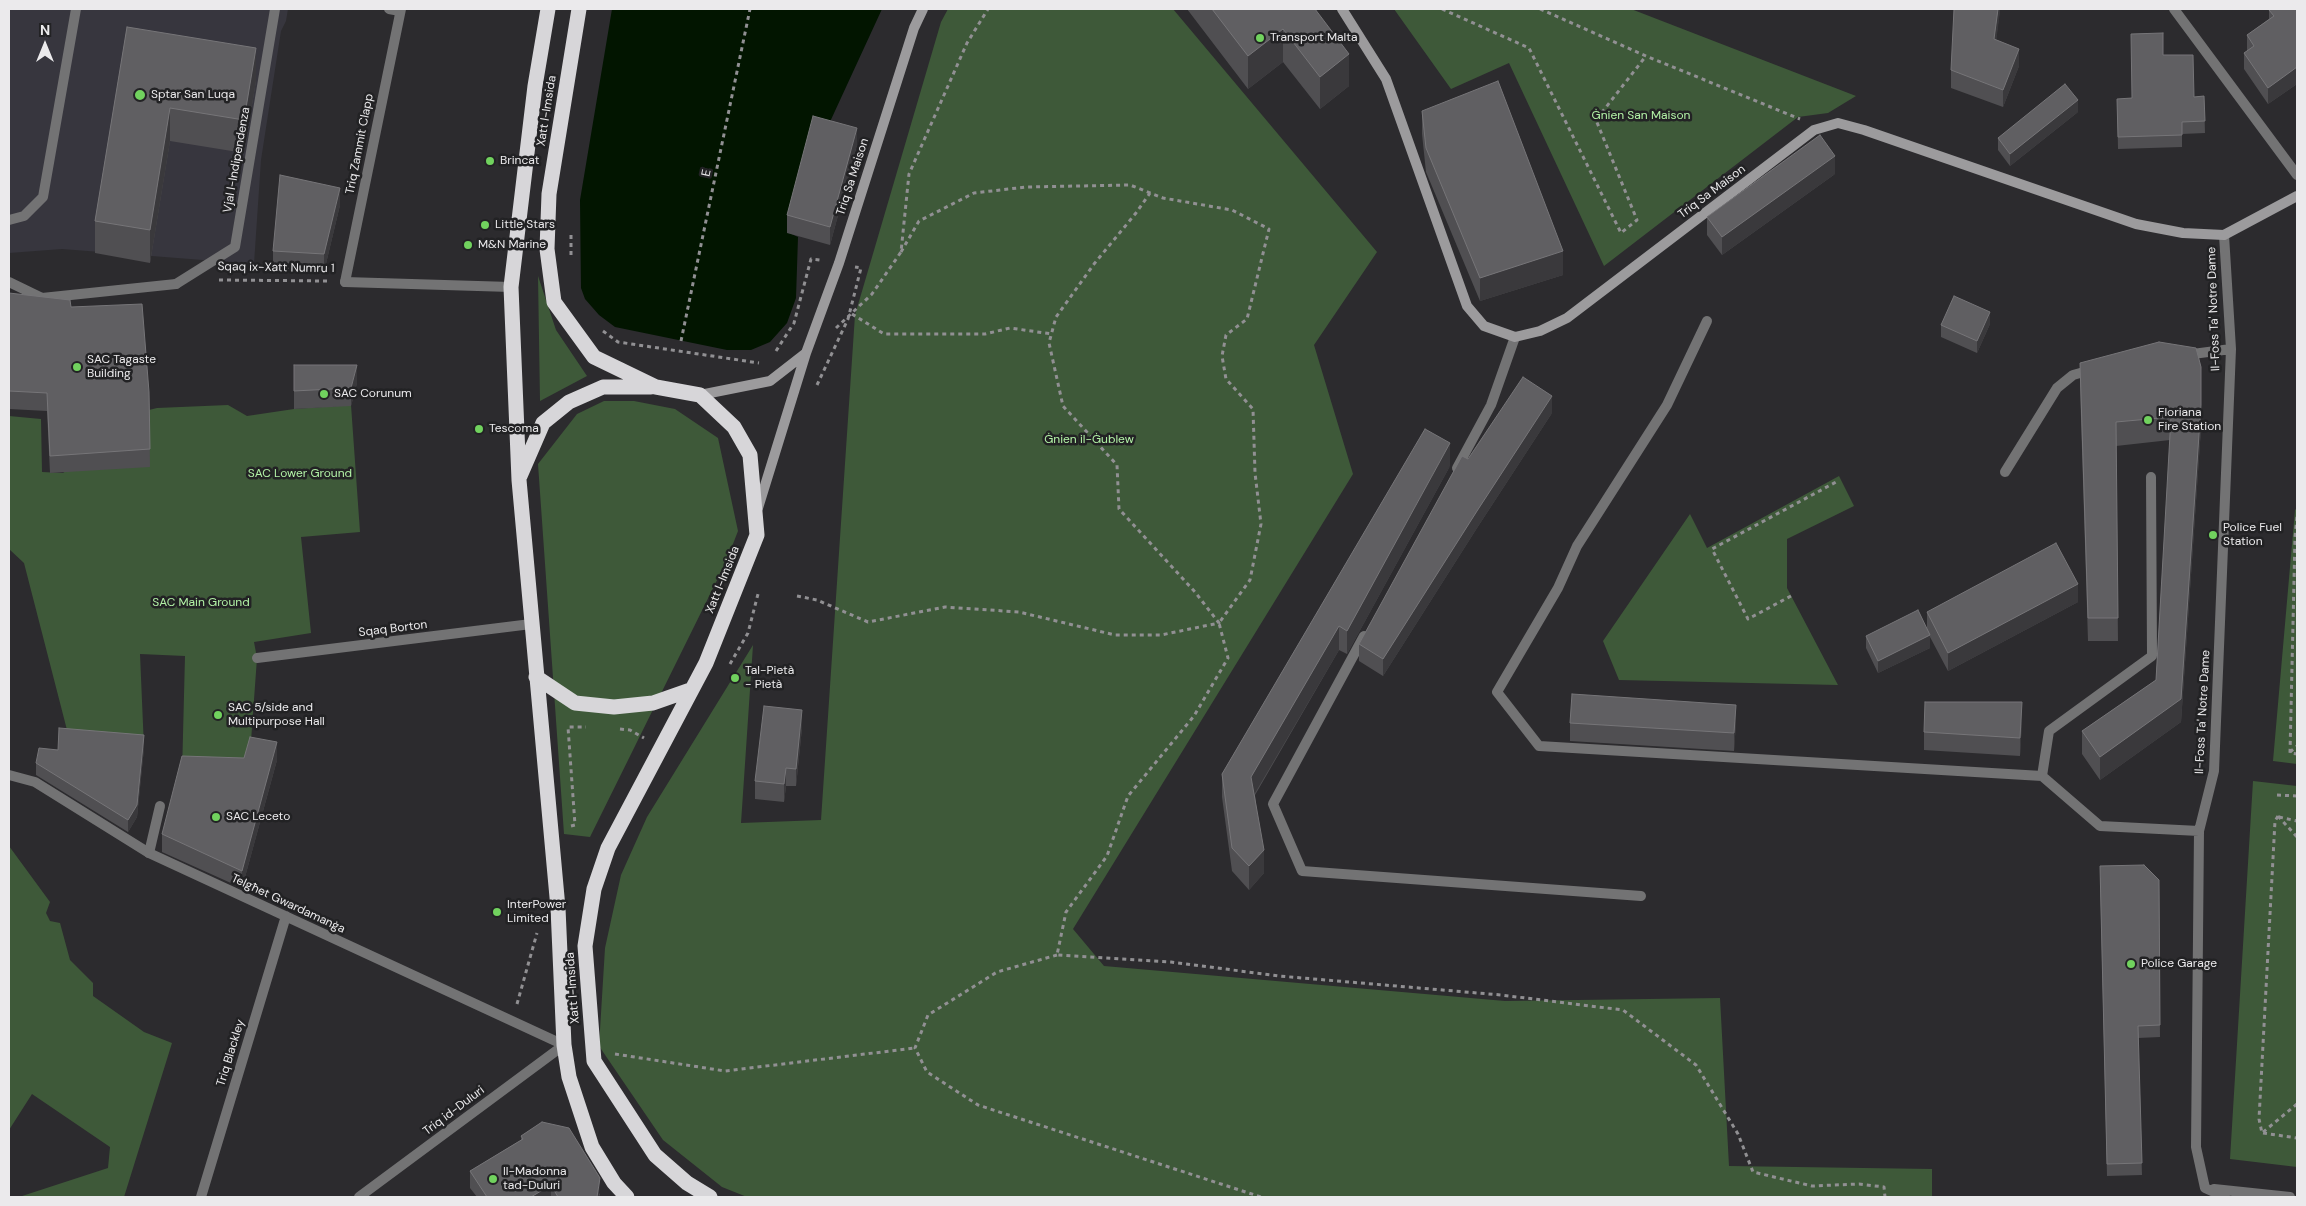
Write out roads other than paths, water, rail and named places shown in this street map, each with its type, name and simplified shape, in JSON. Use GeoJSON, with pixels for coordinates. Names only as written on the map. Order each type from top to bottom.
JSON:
{"type":"FeatureCollection","features":[{"type":"Feature","properties":{"kind":"highway","name":"Xatt l-Imsida"},"geometry":{"type":"LineString","coordinates":[[548,9],[535,86],[511,287],[519,480],[558,908],[564,1045],[569,1077],[592,1148],[613,1190],[628,1197]]}},
{"type":"Feature","properties":{"kind":"highway","name":"Xatt l-Imsida"},"geometry":{"type":"LineString","coordinates":[[579,9],[549,194],[546,249],[554,302],[594,358],[656,387],[700,395],[734,427],[750,455],[757,535],[706,663],[608,848],[594,889],[585,946],[594,1061],[654,1155],[687,1183],[710,1197]]}},
{"type":"Feature","properties":{"kind":"highway"},"geometry":{"type":"LineString","coordinates":[[519,480],[543,423],[569,402],[603,386],[656,387]]}},
{"type":"Feature","properties":{"kind":"highway"},"geometry":{"type":"LineString","coordinates":[[536,677],[574,703],[614,707],[653,703],[690,690]]}},
{"type":"Feature","properties":{"kind":"street"},"geometry":{"type":"LineString","coordinates":[[9,220],[24,216],[42,197],[76,9]]}},
{"type":"Feature","properties":{"kind":"street","name":"Vjal l-Indipendenza"},"geometry":{"type":"LineString","coordinates":[[9,282],[42,298],[176,284],[235,247],[275,9]]}},
{"type":"Feature","properties":{"kind":"street","name":"Triq Sa Maison"},"geometry":{"type":"LineString","coordinates":[[756,512],[806,353],[839,263],[914,28],[923,9]]}},
{"type":"Feature","properties":{"kind":"street"},"geometry":{"type":"LineString","coordinates":[[1342,9],[1386,79],[1467,306],[1484,326],[1515,337],[1491,406],[1453,475]]}},
{"type":"Feature","properties":{"kind":"street"},"geometry":{"type":"LineString","coordinates":[[2174,9],[2297,175]]}},
{"type":"Feature","properties":{"kind":"street","name":"Triq Zammit Clapp"},"geometry":{"type":"LineString","coordinates":[[345,282],[396,10]]}},
{"type":"Feature","properties":{"kind":"street","name":"Triq Sa Maison"},"geometry":{"type":"LineString","coordinates":[[1515,337],[1540,330],[1567,318],[1814,130],[1838,123],[1864,130],[2136,224],[2183,233],[2224,235]]}},
{"type":"Feature","properties":{"kind":"street"},"geometry":{"type":"LineString","coordinates":[[2224,235],[2297,196]]}},
{"type":"Feature","properties":{"kind":"street","name":"Il-Foss Ta' Notre Dame"},"geometry":{"type":"LineString","coordinates":[[2205,1188],[2196,1147],[2199,831],[2214,770],[2231,349],[2224,235]]}},
{"type":"Feature","properties":{"kind":"street","name":"Sqaq ix-Xatt Numru 1"},"geometry":{"type":"LineString","coordinates":[[345,282],[511,287]]}},
{"type":"Feature","properties":{"kind":"street"},"geometry":{"type":"LineString","coordinates":[[1707,321],[1667,405],[1577,546],[1558,588],[1497,692],[1540,746],[2042,776],[2100,826],[2199,831]]}},
{"type":"Feature","properties":{"kind":"street"},"geometry":{"type":"LineString","coordinates":[[2175,356],[2231,349]]}},
{"type":"Feature","properties":{"kind":"street"},"geometry":{"type":"LineString","coordinates":[[700,395],[770,381],[806,353]]}},
{"type":"Feature","properties":{"kind":"street"},"geometry":{"type":"LineString","coordinates":[[2005,472],[2058,388],[2073,375],[2101,368]]}},
{"type":"Feature","properties":{"kind":"street"},"geometry":{"type":"LineString","coordinates":[[2042,776],[2048,731],[2152,656],[2152,477]]}},
{"type":"Feature","properties":{"kind":"street","name":"Sqaq Borton"},"geometry":{"type":"LineString","coordinates":[[257,658],[532,624]]}},
{"type":"Feature","properties":{"kind":"street"},"geometry":{"type":"LineString","coordinates":[[1368,631],[1273,804],[1302,871],[1641,896]]}},
{"type":"Feature","properties":{"kind":"street","name":"Telgħet Gwardamanġa"},"geometry":{"type":"LineString","coordinates":[[9,775],[35,782],[149,853],[564,1045]]}},
{"type":"Feature","properties":{"kind":"street"},"geometry":{"type":"LineString","coordinates":[[149,853],[160,806]]}},
{"type":"Feature","properties":{"kind":"street","name":"Triq Blackley"},"geometry":{"type":"LineString","coordinates":[[201,1197],[286,916]]}},
{"type":"Feature","properties":{"kind":"street","name":"Triq id-Duluri"},"geometry":{"type":"LineString","coordinates":[[359,1197],[564,1045]]}},
{"type":"Feature","properties":{"kind":"street"},"geometry":{"type":"LineString","coordinates":[[2205,1188],[2225,1197]]}},
{"type":"Feature","properties":{"kind":"street"},"geometry":{"type":"LineString","coordinates":[[2205,1188],[2290,1197]]}},
{"type":"Feature","properties":{"kind":"place","name":"Transport Malta"},"geometry":{"type":"Point","coordinates":[1260,38]}},
{"type":"Feature","properties":{"kind":"place","name":"Sptar San Luqa"},"geometry":{"type":"Point","coordinates":[140,95]}},
{"type":"Feature","properties":{"kind":"place","name":"Brincat"},"geometry":{"type":"Point","coordinates":[490,161]}},
{"type":"Feature","properties":{"kind":"place","name":"Little Stars"},"geometry":{"type":"Point","coordinates":[485,225]}},
{"type":"Feature","properties":{"kind":"place","name":"M&N Marine"},"geometry":{"type":"Point","coordinates":[468,245]}},
{"type":"Feature","properties":{"kind":"place","name":"SAC Tagaste Building"},"geometry":{"type":"Point","coordinates":[77,367]}},
{"type":"Feature","properties":{"kind":"place","name":"SAC Corunum"},"geometry":{"type":"Point","coordinates":[324,394]}},
{"type":"Feature","properties":{"kind":"place","name":"Floriana Fire Station"},"geometry":{"type":"Point","coordinates":[2148,420]}},
{"type":"Feature","properties":{"kind":"place","name":"Tescoma"},"geometry":{"type":"Point","coordinates":[479,429]}},
{"type":"Feature","properties":{"kind":"place","name":"Police Fuel Station"},"geometry":{"type":"Point","coordinates":[2213,535]}},
{"type":"Feature","properties":{"kind":"place","name":"Tal-Pietà - Pietà"},"geometry":{"type":"Point","coordinates":[735,678]}},
{"type":"Feature","properties":{"kind":"place","name":"SAC 5/side and Multipurpose Hall"},"geometry":{"type":"Point","coordinates":[218,715]}},
{"type":"Feature","properties":{"kind":"place","name":"SAC Leceto"},"geometry":{"type":"Point","coordinates":[216,817]}},
{"type":"Feature","properties":{"kind":"place","name":"InterPower Limited"},"geometry":{"type":"Point","coordinates":[497,912]}},
{"type":"Feature","properties":{"kind":"place","name":"Police Garage"},"geometry":{"type":"Point","coordinates":[2131,964]}},
{"type":"Feature","properties":{"kind":"place","name":"Il-Madonna tad-Duluri"},"geometry":{"type":"Point","coordinates":[493,1179]}},
{"type":"Feature","properties":{"kind":"park label","name":"Ġnien San Maison"},"geometry":{"type":"Point","coordinates":[1641,116]}},
{"type":"Feature","properties":{"kind":"park label","name":"Ġnien il-Ġublew"},"geometry":{"type":"Point","coordinates":[1089,440]}},
{"type":"Feature","properties":{"kind":"park label","name":"SAC Lower Ground"},"geometry":{"type":"Point","coordinates":[300,474]}},
{"type":"Feature","properties":{"kind":"park label","name":"SAC Main Ground"},"geometry":{"type":"Point","coordinates":[201,603]}}]}
